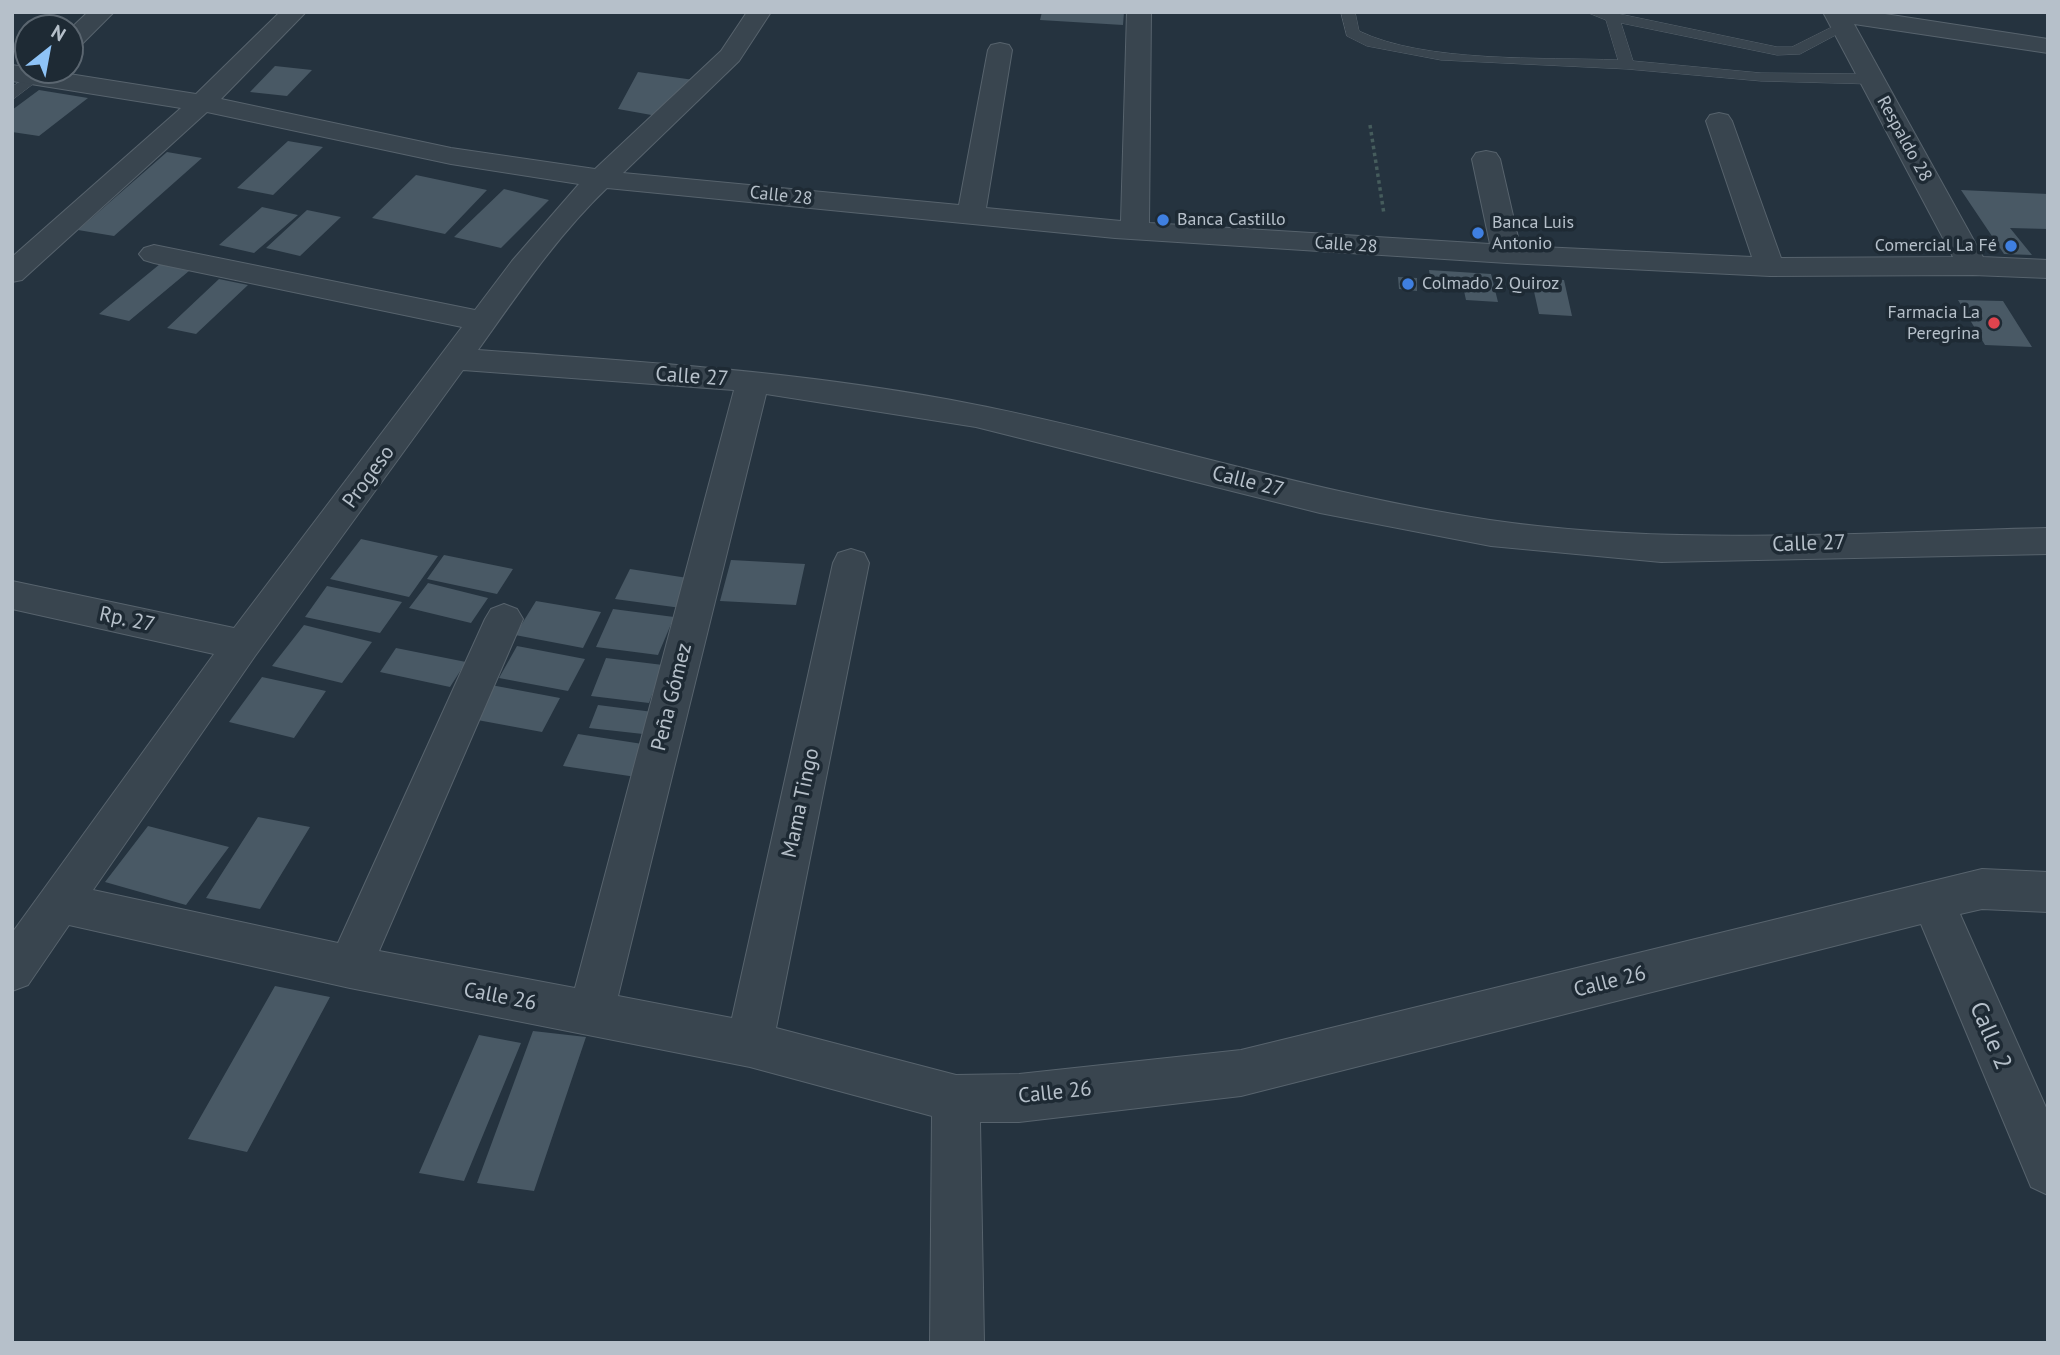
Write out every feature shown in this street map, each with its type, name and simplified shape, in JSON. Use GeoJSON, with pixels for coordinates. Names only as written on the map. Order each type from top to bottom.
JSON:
{"type":"FeatureCollection","features":[{"type":"Feature","properties":{"kind":"street"},"geometry":{"type":"LineString","coordinates":[[84,29],[102,12]]}},
{"type":"Feature","properties":{"kind":"street"},"geometry":{"type":"LineString","coordinates":[[12,273],[202,103],[294,12]]}},
{"type":"Feature","properties":{"kind":"street","name":"Progeso"},"geometry":{"type":"LineString","coordinates":[[12,970],[242,645],[313,553],[482,321],[575,203],[604,179],[730,56],[759,12]]}},
{"type":"Feature","properties":{"kind":"street"},"geometry":{"type":"LineString","coordinates":[[1135,230],[1139,12]]}},
{"type":"Feature","properties":{"kind":"street"},"geometry":{"type":"LineString","coordinates":[[1837,17],[2048,46]]}},
{"type":"Feature","properties":{"kind":"street","name":"Respaldo 28"},"geometry":{"type":"LineString","coordinates":[[1837,17],[1973,266]]}},
{"type":"Feature","properties":{"kind":"street"},"geometry":{"type":"LineString","coordinates":[[971,215],[1000,50]]}},
{"type":"Feature","properties":{"kind":"street","name":"Calle 28"},"geometry":{"type":"LineString","coordinates":[[84,82],[202,103],[451,156],[604,179],[971,215],[1389,248],[1770,267],[2048,268]]}},
{"type":"Feature","properties":{"kind":"street"},"geometry":{"type":"LineString","coordinates":[[1719,121],[1770,267]]}},
{"type":"Feature","properties":{"kind":"street"},"geometry":{"type":"LineString","coordinates":[[1486,159],[1507,254]]}},
{"type":"Feature","properties":{"kind":"street"},"geometry":{"type":"LineString","coordinates":[[154,254],[482,321]]}},
{"type":"Feature","properties":{"kind":"street","name":"Calle 27"},"geometry":{"type":"LineString","coordinates":[[454,359],[753,381],[976,416],[1320,500],[1491,533],[1661,549],[2048,541]]}},
{"type":"Feature","properties":{"kind":"street","name":"Peña Gómez"},"geometry":{"type":"LineString","coordinates":[[591,1014],[753,381]]}},
{"type":"Feature","properties":{"kind":"street","name":"Mama Tingo"},"geometry":{"type":"LineString","coordinates":[[750,1044],[851,563]]}},
{"type":"Feature","properties":{"kind":"street","name":"Rp. 27"},"geometry":{"type":"LineString","coordinates":[[12,595],[242,645]]}},
{"type":"Feature","properties":{"kind":"street"},"geometry":{"type":"LineString","coordinates":[[350,967],[504,620]]}},
{"type":"Feature","properties":{"kind":"street","name":"Calle 26"},"geometry":{"type":"LineString","coordinates":[[61,903],[350,967],[750,1044],[956,1099],[1019,1098],[1241,1073],[1982,889],[2048,892]]}},
{"type":"Feature","properties":{"kind":"street","name":"Calle 2"},"geometry":{"type":"LineString","coordinates":[[1933,901],[2048,1170]]}},
{"type":"Feature","properties":{"kind":"street"},"geometry":{"type":"LineString","coordinates":[[956,1099],[957,1343]]}},
{"type":"Feature","properties":{"kind":"lane"},"geometry":{"type":"LineString","coordinates":[[1348,12],[1352,33],[1361,40],[1377,46],[1426,54],[1627,65],[1761,77],[1871,79]]}},
{"type":"Feature","properties":{"kind":"lane"},"geometry":{"type":"LineString","coordinates":[[1593,12],[1777,51],[1795,51],[1837,17]]}},
{"type":"Feature","properties":{"kind":"lane"},"geometry":{"type":"LineString","coordinates":[[1612,17],[1627,65]]}},
{"type":"Feature","properties":{"kind":"path"},"geometry":{"type":"LineString","coordinates":[[1370,125],[1389,248]]}},
{"type":"Feature","properties":{"kind":"building"},"geometry":{"type":"Polygon","coordinates":[[[1042,12],[1124,12],[1123,25],[1040,20],[1042,12]]]}},
{"type":"Feature","properties":{"kind":"building"},"geometry":{"type":"Polygon","coordinates":[[[275,66],[312,70],[287,96],[250,92],[275,66]]]}},
{"type":"Feature","properties":{"kind":"building"},"geometry":{"type":"Polygon","coordinates":[[[638,72],[694,80],[657,116],[618,109],[638,72]]]}},
{"type":"Feature","properties":{"kind":"building"},"geometry":{"type":"Polygon","coordinates":[[[39,90],[88,98],[39,136],[12,132],[12,110],[39,90]]]}},
{"type":"Feature","properties":{"kind":"building"},"geometry":{"type":"Polygon","coordinates":[[[288,141],[323,147],[273,195],[237,188],[288,141]]]}},
{"type":"Feature","properties":{"kind":"building"},"geometry":{"type":"Polygon","coordinates":[[[167,152],[202,158],[114,236],[78,230],[167,152]]]}},
{"type":"Feature","properties":{"kind":"building"},"geometry":{"type":"Polygon","coordinates":[[[416,175],[487,190],[445,234],[372,218],[416,175]]]}},
{"type":"Feature","properties":{"kind":"building"},"geometry":{"type":"Polygon","coordinates":[[[504,189],[549,200],[501,248],[454,237],[504,189]]]}},
{"type":"Feature","properties":{"kind":"building"},"geometry":{"type":"Polygon","coordinates":[[[1961,190],[2048,194],[2048,229],[2010,228],[2032,255],[2004,254],[1961,190]]]}},
{"type":"Feature","properties":{"kind":"building"},"geometry":{"type":"Polygon","coordinates":[[[262,207],[298,215],[254,253],[219,245],[262,207]]]}},
{"type":"Feature","properties":{"kind":"building"},"geometry":{"type":"Polygon","coordinates":[[[307,210],[341,217],[300,256],[266,248],[307,210]]]}},
{"type":"Feature","properties":{"kind":"building"},"geometry":{"type":"Polygon","coordinates":[[[160,264],[189,271],[129,321],[99,314],[160,264]]]}},
{"type":"Feature","properties":{"kind":"building"},"geometry":{"type":"Polygon","coordinates":[[[1429,270],[1491,274],[1498,302],[1466,300],[1464,291],[1432,289],[1429,270]]]}},
{"type":"Feature","properties":{"kind":"building","name":"Colmado 2 Quiroz"},"geometry":{"type":"Polygon","coordinates":[[[1398,277],[1417,278],[1417,291],[1399,289],[1398,277]]]}},
{"type":"Feature","properties":{"kind":"building"},"geometry":{"type":"Polygon","coordinates":[[[1531,278],[1564,280],[1572,316],[1539,314],[1531,278]]]}},
{"type":"Feature","properties":{"kind":"building"},"geometry":{"type":"Polygon","coordinates":[[[219,279],[248,285],[196,334],[167,328],[219,279]]]}},
{"type":"Feature","properties":{"kind":"building","name":"Farmacia La Peregrina"},"geometry":{"type":"Polygon","coordinates":[[[1958,300],[2003,301],[2032,347],[1985,345],[1958,300]]]}},
{"type":"Feature","properties":{"kind":"building"},"geometry":{"type":"Polygon","coordinates":[[[361,539],[438,556],[409,597],[330,579],[361,539]]]}},
{"type":"Feature","properties":{"kind":"building"},"geometry":{"type":"Polygon","coordinates":[[[444,555],[513,569],[497,594],[427,579],[444,555]]]}},
{"type":"Feature","properties":{"kind":"building"},"geometry":{"type":"Polygon","coordinates":[[[731,560],[805,564],[796,605],[720,601],[731,560]]]}},
{"type":"Feature","properties":{"kind":"building"},"geometry":{"type":"Polygon","coordinates":[[[630,569],[694,579],[681,608],[615,599],[630,569]]]}},
{"type":"Feature","properties":{"kind":"building"},"geometry":{"type":"Polygon","coordinates":[[[428,583],[488,598],[471,623],[409,608],[428,583]]]}},
{"type":"Feature","properties":{"kind":"building"},"geometry":{"type":"Polygon","coordinates":[[[327,586],[402,602],[380,633],[305,617],[327,586]]]}},
{"type":"Feature","properties":{"kind":"building"},"geometry":{"type":"Polygon","coordinates":[[[536,601],[601,612],[583,648],[515,635],[536,601]]]}},
{"type":"Feature","properties":{"kind":"building"},"geometry":{"type":"Polygon","coordinates":[[[613,609],[674,617],[658,655],[596,647],[613,609]]]}},
{"type":"Feature","properties":{"kind":"building"},"geometry":{"type":"Polygon","coordinates":[[[304,625],[372,642],[342,683],[272,666],[304,625]]]}},
{"type":"Feature","properties":{"kind":"building"},"geometry":{"type":"Polygon","coordinates":[[[517,646],[585,659],[568,691],[499,678],[517,646]]]}},
{"type":"Feature","properties":{"kind":"building"},"geometry":{"type":"Polygon","coordinates":[[[396,648],[466,662],[450,687],[380,672],[396,648]]]}},
{"type":"Feature","properties":{"kind":"building"},"geometry":{"type":"Polygon","coordinates":[[[606,658],[663,665],[649,703],[591,696],[606,658]]]}},
{"type":"Feature","properties":{"kind":"building"},"geometry":{"type":"Polygon","coordinates":[[[262,677],[326,691],[294,738],[229,722],[262,677]]]}},
{"type":"Feature","properties":{"kind":"building"},"geometry":{"type":"Polygon","coordinates":[[[491,685],[560,698],[542,732],[472,719],[491,685]]]}},
{"type":"Feature","properties":{"kind":"building"},"geometry":{"type":"Polygon","coordinates":[[[598,705],[661,713],[652,735],[589,728],[598,705]]]}},
{"type":"Feature","properties":{"kind":"building"},"geometry":{"type":"Polygon","coordinates":[[[578,734],[649,745],[636,777],[563,766],[578,734]]]}},
{"type":"Feature","properties":{"kind":"building"},"geometry":{"type":"Polygon","coordinates":[[[258,817],[310,827],[260,909],[206,898],[258,817]]]}},
{"type":"Feature","properties":{"kind":"building"},"geometry":{"type":"Polygon","coordinates":[[[148,826],[229,847],[186,905],[105,882],[148,826]]]}},
{"type":"Feature","properties":{"kind":"building"},"geometry":{"type":"Polygon","coordinates":[[[275,986],[330,997],[247,1152],[188,1139],[275,986]]]}},
{"type":"Feature","properties":{"kind":"building"},"geometry":{"type":"Polygon","coordinates":[[[533,1031],[586,1037],[534,1191],[477,1183],[533,1031]]]}},
{"type":"Feature","properties":{"kind":"building"},"geometry":{"type":"Polygon","coordinates":[[[479,1035],[521,1043],[464,1181],[419,1173],[479,1035]]]}},
{"type":"Feature","properties":{"kind":"place","name":"Banca Castillo"},"geometry":{"type":"Point","coordinates":[1163,220]}},
{"type":"Feature","properties":{"kind":"place","name":"Banca Luis Antonio"},"geometry":{"type":"Point","coordinates":[1478,233]}},
{"type":"Feature","properties":{"kind":"place","name":"Comercial La Fé"},"geometry":{"type":"Point","coordinates":[2011,246]}},
{"type":"Feature","properties":{"kind":"place","name":"Colmado 2 Quiroz"},"geometry":{"type":"Point","coordinates":[1408,284]}},
{"type":"Feature","properties":{"kind":"place","name":"Farmacia La Peregrina"},"geometry":{"type":"Point","coordinates":[1994,323]}}]}
